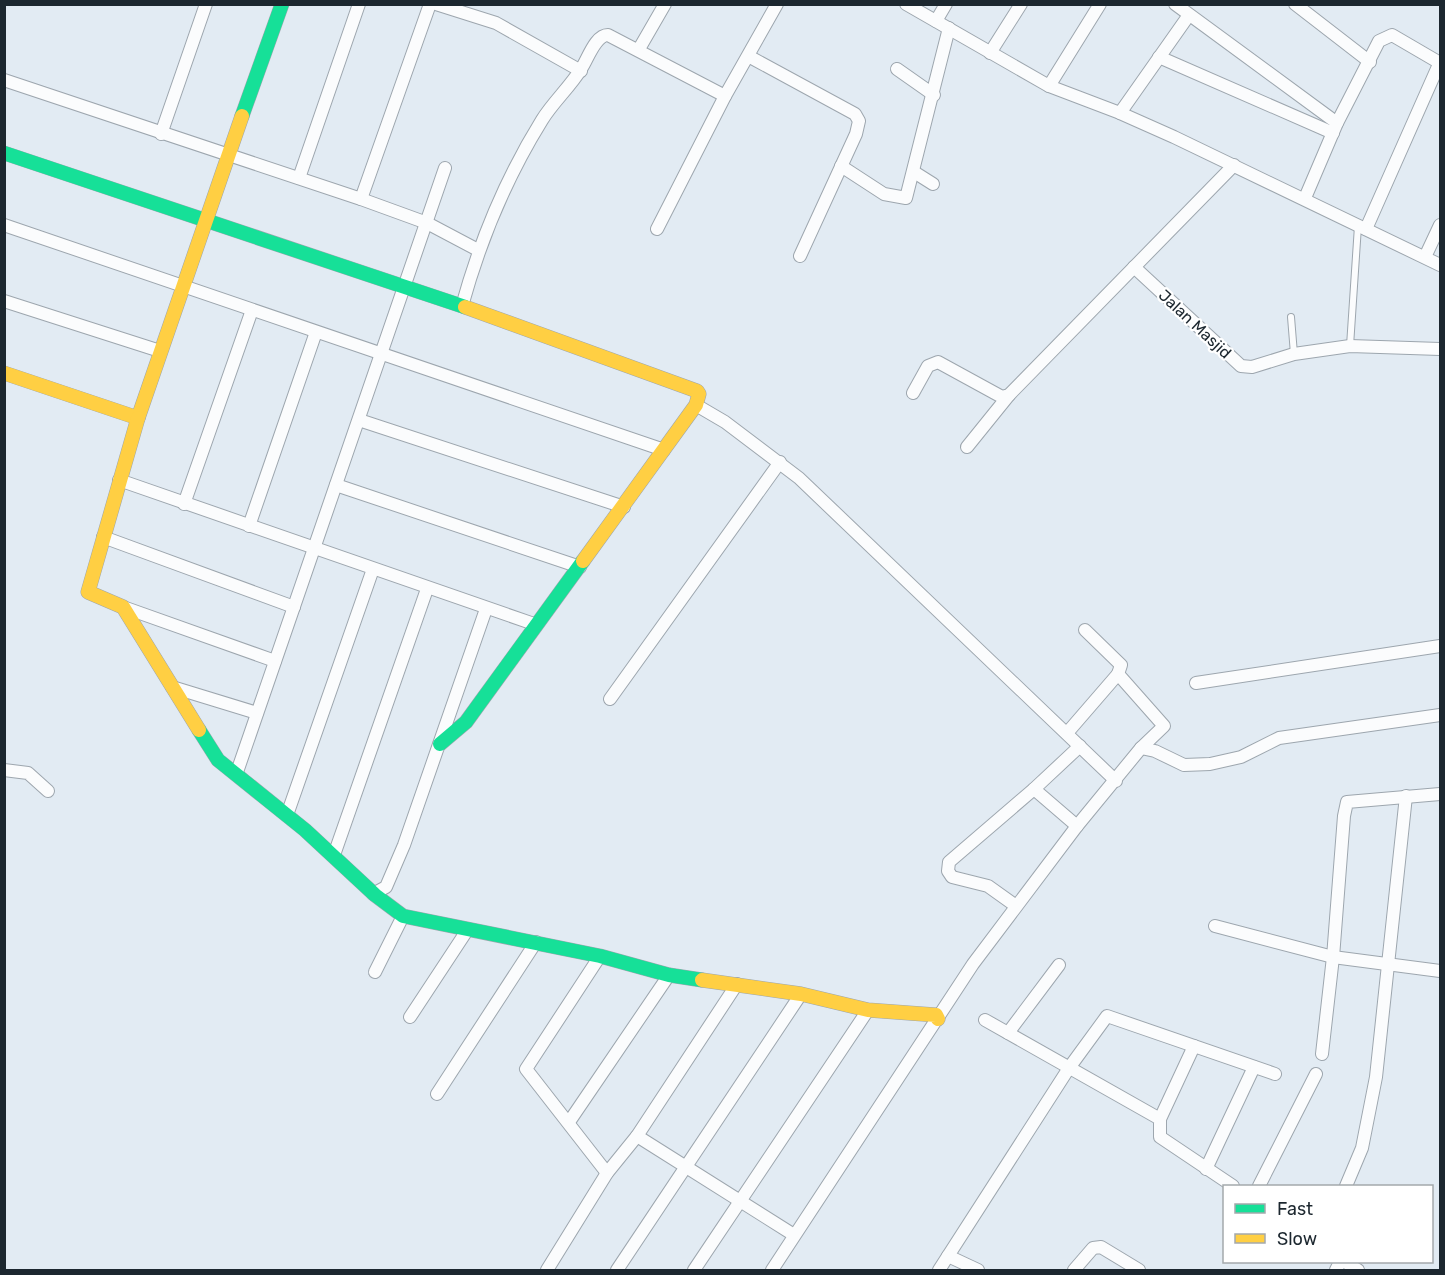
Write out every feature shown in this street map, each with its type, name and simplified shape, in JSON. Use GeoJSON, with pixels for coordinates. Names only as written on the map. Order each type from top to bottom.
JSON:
{"type":"FeatureCollection","features":[{"type":"Feature","properties":{"kind":"street"},"geometry":{"type":"LineString","coordinates":[[161,134],[206,4]]}},
{"type":"Feature","properties":{"kind":"street"},"geometry":{"type":"LineString","coordinates":[[275,661],[123,607],[87,591],[138,418],[181,287],[282,4]]}},
{"type":"Feature","properties":{"kind":"street"},"geometry":{"type":"LineString","coordinates":[[299,178],[359,4]]}},
{"type":"Feature","properties":{"kind":"street"},"geometry":{"type":"LineString","coordinates":[[361,199],[430,4]]}},
{"type":"Feature","properties":{"kind":"street"},"geometry":{"type":"LineString","coordinates":[[436,4],[496,23],[580,71]]}},
{"type":"Feature","properties":{"kind":"street"},"geometry":{"type":"LineString","coordinates":[[639,49],[665,4]]}},
{"type":"Feature","properties":{"kind":"street"},"geometry":{"type":"LineString","coordinates":[[657,229],[725,96],[750,57],[777,4]]}},
{"type":"Feature","properties":{"kind":"street"},"geometry":{"type":"LineString","coordinates":[[906,4],[1049,86],[1120,113],[1234,165],[1440,265]]}},
{"type":"Feature","properties":{"kind":"street"},"geometry":{"type":"LineString","coordinates":[[936,21],[946,4]]}},
{"type":"Feature","properties":{"kind":"street"},"geometry":{"type":"LineString","coordinates":[[990,53],[1021,4]]}},
{"type":"Feature","properties":{"kind":"street"},"geometry":{"type":"LineString","coordinates":[[1049,86],[1100,4]]}},
{"type":"Feature","properties":{"kind":"street"},"geometry":{"type":"LineString","coordinates":[[1175,4],[1335,128]]}},
{"type":"Feature","properties":{"kind":"street"},"geometry":{"type":"LineString","coordinates":[[1295,4],[1370,62]]}},
{"type":"Feature","properties":{"kind":"street"},"geometry":{"type":"LineString","coordinates":[[1120,113],[1190,15]]}},
{"type":"Feature","properties":{"kind":"street"},"geometry":{"type":"LineString","coordinates":[[841,166],[884,194],[906,198],[949,28]]}},
{"type":"Feature","properties":{"kind":"street"},"geometry":{"type":"LineString","coordinates":[[462,306],[478,250],[502,196],[543,119],[580,71],[599,38],[604,34],[639,49],[725,96]]}},
{"type":"Feature","properties":{"kind":"street"},"geometry":{"type":"LineString","coordinates":[[1305,198],[1335,128],[1380,41],[1392,36],[1440,63],[1362,227]]}},
{"type":"Feature","properties":{"kind":"street"},"geometry":{"type":"LineString","coordinates":[[750,57],[855,114],[859,121],[856,134],[800,256]]}},
{"type":"Feature","properties":{"kind":"street"},"geometry":{"type":"LineString","coordinates":[[1159,57],[1335,128]]}},
{"type":"Feature","properties":{"kind":"street"},"geometry":{"type":"LineString","coordinates":[[897,69],[933,95]]}},
{"type":"Feature","properties":{"kind":"street"},"geometry":{"type":"LineString","coordinates":[[4,80],[361,199],[427,223],[478,250]]}},
{"type":"Feature","properties":{"kind":"street"},"geometry":{"type":"LineString","coordinates":[[4,153],[462,306],[698,391],[696,405],[624,507],[534,624],[466,722],[440,744]]}},
{"type":"Feature","properties":{"kind":"street"},"geometry":{"type":"LineString","coordinates":[[967,447],[1009,395],[1234,165]]}},
{"type":"Feature","properties":{"kind":"street"},"geometry":{"type":"LineString","coordinates":[[237,772],[316,549],[445,168]]}},
{"type":"Feature","properties":{"kind":"street"},"geometry":{"type":"LineString","coordinates":[[914,172],[933,183]]}},
{"type":"Feature","properties":{"kind":"street"},"geometry":{"type":"LineString","coordinates":[[4,225],[664,450]]}},
{"type":"Feature","properties":{"kind":"street"},"geometry":{"type":"LineString","coordinates":[[1425,257],[1440,225]]}},
{"type":"Feature","properties":{"kind":"street","name":"Jalan Masjid"},"geometry":{"type":"LineString","coordinates":[[1134,267],[1241,366],[1252,367],[1294,354],[1350,346],[1440,349]]}},
{"type":"Feature","properties":{"kind":"street"},"geometry":{"type":"LineString","coordinates":[[4,302],[160,351]]}},
{"type":"Feature","properties":{"kind":"street"},"geometry":{"type":"LineString","coordinates":[[184,504],[252,310]]}},
{"type":"Feature","properties":{"kind":"street"},"geometry":{"type":"LineString","coordinates":[[249,526],[316,332]]}},
{"type":"Feature","properties":{"kind":"street"},"geometry":{"type":"LineString","coordinates":[[913,393],[928,366],[938,362],[953,368],[1002,397],[1009,395]]}},
{"type":"Feature","properties":{"kind":"street"},"geometry":{"type":"LineString","coordinates":[[4,373],[138,418]]}},
{"type":"Feature","properties":{"kind":"street"},"geometry":{"type":"LineString","coordinates":[[696,405],[780,462],[1116,781]]}},
{"type":"Feature","properties":{"kind":"street"},"geometry":{"type":"LineString","coordinates":[[359,420],[624,507]]}},
{"type":"Feature","properties":{"kind":"street"},"geometry":{"type":"LineString","coordinates":[[610,699],[780,462]]}},
{"type":"Feature","properties":{"kind":"street"},"geometry":{"type":"LineString","coordinates":[[119,480],[427,589],[534,624]]}},
{"type":"Feature","properties":{"kind":"street"},"geometry":{"type":"LineString","coordinates":[[336,485],[579,567]]}},
{"type":"Feature","properties":{"kind":"street"},"geometry":{"type":"LineString","coordinates":[[103,537],[294,607]]}},
{"type":"Feature","properties":{"kind":"street"},"geometry":{"type":"LineString","coordinates":[[287,815],[373,569]]}},
{"type":"Feature","properties":{"kind":"street"},"geometry":{"type":"LineString","coordinates":[[334,855],[427,589]]}},
{"type":"Feature","properties":{"kind":"street"},"geometry":{"type":"LineString","coordinates":[[123,607],[211,752],[334,855],[385,905],[403,916],[600,956],[669,975],[801,994],[868,1010],[936,1015],[938,1019]]}},
{"type":"Feature","properties":{"kind":"street"},"geometry":{"type":"LineString","coordinates":[[373,894],[382,891],[389,881],[440,744],[486,609]]}},
{"type":"Feature","properties":{"kind":"street"},"geometry":{"type":"LineString","coordinates":[[1066,733],[1118,674],[1121,665],[1085,630]]}},
{"type":"Feature","properties":{"kind":"street"},"geometry":{"type":"LineString","coordinates":[[1196,683],[1440,646]]}},
{"type":"Feature","properties":{"kind":"street"},"geometry":{"type":"LineString","coordinates":[[772,1270],[973,964],[1077,826],[1141,748],[1164,726],[1118,674]]}},
{"type":"Feature","properties":{"kind":"street"},"geometry":{"type":"LineString","coordinates":[[171,686],[256,713]]}},
{"type":"Feature","properties":{"kind":"street"},"geometry":{"type":"LineString","coordinates":[[1141,748],[1155,751],[1184,765],[1210,764],[1241,757],[1279,738],[1440,715]]}},
{"type":"Feature","properties":{"kind":"street"},"geometry":{"type":"LineString","coordinates":[[1016,906],[988,886],[952,877],[948,870],[949,862],[1080,746]]}},
{"type":"Feature","properties":{"kind":"street"},"geometry":{"type":"LineString","coordinates":[[4,770],[28,773],[48,791]]}},
{"type":"Feature","properties":{"kind":"street"},"geometry":{"type":"LineString","coordinates":[[1034,789],[1077,826]]}},
{"type":"Feature","properties":{"kind":"street"},"geometry":{"type":"LineString","coordinates":[[1322,1054],[1347,802],[1440,794]]}},
{"type":"Feature","properties":{"kind":"street"},"geometry":{"type":"LineString","coordinates":[[1346,1185],[1362,1148],[1376,1077],[1390,965],[1406,796]]}},
{"type":"Feature","properties":{"kind":"street"},"geometry":{"type":"LineString","coordinates":[[375,972],[403,916]]}},
{"type":"Feature","properties":{"kind":"street"},"geometry":{"type":"LineString","coordinates":[[1215,926],[1333,957],[1440,971]]}},
{"type":"Feature","properties":{"kind":"street"},"geometry":{"type":"LineString","coordinates":[[410,1017],[468,929]]}},
{"type":"Feature","properties":{"kind":"street"},"geometry":{"type":"LineString","coordinates":[[437,1094],[536,942]]}},
{"type":"Feature","properties":{"kind":"street"},"geometry":{"type":"LineString","coordinates":[[600,956],[526,1068],[607,1173]]}},
{"type":"Feature","properties":{"kind":"street"},"geometry":{"type":"LineString","coordinates":[[1008,1033],[1059,965]]}},
{"type":"Feature","properties":{"kind":"street"},"geometry":{"type":"LineString","coordinates":[[569,1122],[669,975]]}},
{"type":"Feature","properties":{"kind":"street"},"geometry":{"type":"LineString","coordinates":[[547,1270],[607,1173],[637,1136],[737,984]]}},
{"type":"Feature","properties":{"kind":"street"},"geometry":{"type":"LineString","coordinates":[[617,1270],[801,994]]}},
{"type":"Feature","properties":{"kind":"street"},"geometry":{"type":"LineString","coordinates":[[694,1270],[868,1010]]}},
{"type":"Feature","properties":{"kind":"street"},"geometry":{"type":"LineString","coordinates":[[939,1270],[1069,1068],[1107,1016],[1275,1074]]}},
{"type":"Feature","properties":{"kind":"street"},"geometry":{"type":"LineString","coordinates":[[985,1020],[1160,1119]]}},
{"type":"Feature","properties":{"kind":"street"},"geometry":{"type":"LineString","coordinates":[[1194,1046],[1160,1119],[1160,1137],[1232,1185]]}},
{"type":"Feature","properties":{"kind":"street"},"geometry":{"type":"LineString","coordinates":[[1206,1168],[1254,1067]]}},
{"type":"Feature","properties":{"kind":"street"},"geometry":{"type":"LineString","coordinates":[[1260,1185],[1316,1074]]}},
{"type":"Feature","properties":{"kind":"street"},"geometry":{"type":"LineString","coordinates":[[637,1136],[794,1235]]}},
{"type":"Feature","properties":{"kind":"street"},"geometry":{"type":"LineString","coordinates":[[1074,1270],[1093,1248],[1101,1247],[1139,1270]]}},
{"type":"Feature","properties":{"kind":"street"},"geometry":{"type":"LineString","coordinates":[[948,1256],[978,1270]]}},
{"type":"Feature","properties":{"kind":"lane"},"geometry":{"type":"LineString","coordinates":[[1350,346],[1362,227]]}},
{"type":"Feature","properties":{"kind":"lane"},"geometry":{"type":"LineString","coordinates":[[1291,317],[1294,354]]}},
{"type":"Feature","properties":{"kind":"traffic: fast"},"geometry":{"type":"LineString","coordinates":[[242,116],[282,4]]}},
{"type":"Feature","properties":{"kind":"traffic: fast"},"geometry":{"type":"LineString","coordinates":[[4,153],[465,307]]}},
{"type":"Feature","properties":{"kind":"traffic: fast"},"geometry":{"type":"LineString","coordinates":[[440,744],[466,722],[583,561]]}},
{"type":"Feature","properties":{"kind":"traffic: fast"},"geometry":{"type":"LineString","coordinates":[[199,730],[218,760],[305,830],[375,895],[403,916],[600,956],[669,975],[702,980]]}},
{"type":"Feature","properties":{"kind":"traffic: slow"},"geometry":{"type":"LineString","coordinates":[[4,373],[138,418],[242,116]]}},
{"type":"Feature","properties":{"kind":"traffic: slow"},"geometry":{"type":"LineString","coordinates":[[465,307],[697,391],[699,394],[696,405],[583,561]]}},
{"type":"Feature","properties":{"kind":"traffic: slow"},"geometry":{"type":"LineString","coordinates":[[138,418],[88,592],[123,607],[199,730]]}},
{"type":"Feature","properties":{"kind":"traffic: slow"},"geometry":{"type":"LineString","coordinates":[[702,980],[801,994],[868,1010],[936,1015],[938,1019]]}}]}
